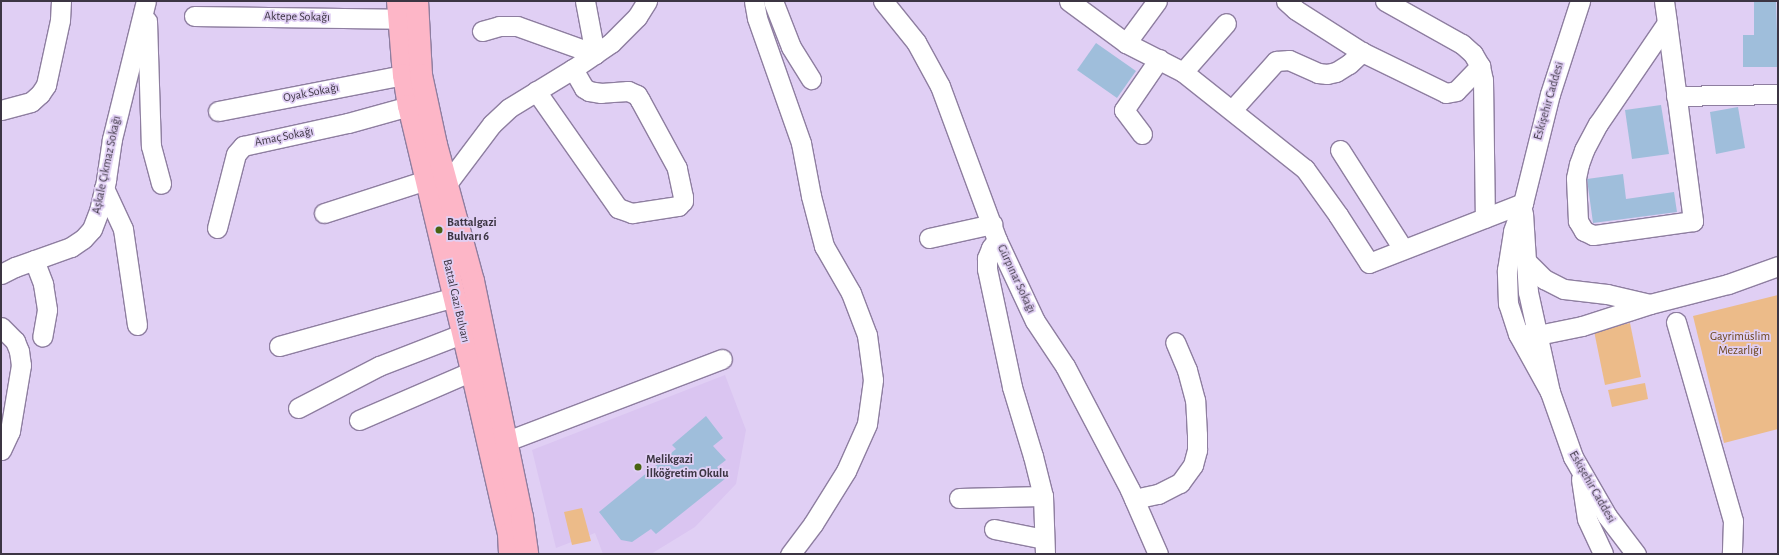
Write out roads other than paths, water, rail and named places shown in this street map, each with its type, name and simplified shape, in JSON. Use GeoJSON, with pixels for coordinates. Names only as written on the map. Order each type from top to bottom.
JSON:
{"type":"FeatureCollection","features":[{"type":"Feature","properties":{"kind":"main road","name":"Battal Gazi Bulvarı"},"geometry":{"type":"LineString","coordinates":[[417,1],[422,75],[436,145],[436,183],[455,297],[509,534],[510,554]]}},
{"type":"Feature","properties":{"kind":"main road","name":"Battal Gazi Bulvarı"},"geometry":{"type":"LineString","coordinates":[[399,10],[404,74],[410,106],[436,183],[472,281],[507,441],[522,517],[527,554]]}},
{"type":"Feature","properties":{"kind":"street"},"geometry":{"type":"LineString","coordinates":[[1,110],[31,102],[40,94],[46,85],[60,20],[61,1]]}},
{"type":"Feature","properties":{"kind":"street"},"geometry":{"type":"LineString","coordinates":[[585,1],[595,54]]}},
{"type":"Feature","properties":{"kind":"street"},"geometry":{"type":"LineString","coordinates":[[324,213],[436,183],[509,108],[573,69],[611,43],[637,17],[647,1]]}},
{"type":"Feature","properties":{"kind":"street"},"geometry":{"type":"LineString","coordinates":[[754,1],[759,25],[801,143],[811,196],[824,246],[851,293],[867,335],[873,380],[867,424],[846,471],[814,524],[790,554]]}},
{"type":"Feature","properties":{"kind":"street"},"geometry":{"type":"LineString","coordinates":[[773,1],[790,47],[811,79]]}},
{"type":"Feature","properties":{"kind":"street","name":"Gürpınar Sokağı"},"geometry":{"type":"LineString","coordinates":[[883,1],[916,42],[940,86],[995,232],[1035,321],[1065,366],[1134,499],[1158,554]]}},
{"type":"Feature","properties":{"kind":"street"},"geometry":{"type":"LineString","coordinates":[[1069,1],[1126,43],[1183,72],[1306,169],[1369,263],[1523,203]]}},
{"type":"Feature","properties":{"kind":"street"},"geometry":{"type":"LineString","coordinates":[[1126,43],[1157,1]]}},
{"type":"Feature","properties":{"kind":"street"},"geometry":{"type":"LineString","coordinates":[[1286,1],[1296,10],[1362,52],[1450,93],[1456,91],[1480,66]]}},
{"type":"Feature","properties":{"kind":"street"},"geometry":{"type":"LineString","coordinates":[[1385,1],[1462,44],[1472,54],[1480,66],[1483,80],[1485,218]]}},
{"type":"Feature","properties":{"kind":"street","name":"Eskişehir Caddesi"},"geometry":{"type":"LineString","coordinates":[[1550,392],[1518,334],[1508,304],[1507,270],[1513,231],[1523,203],[1550,94],[1580,1]]}},
{"type":"Feature","properties":{"kind":"street"},"geometry":{"type":"LineString","coordinates":[[1664,1],[1668,23],[1676,96],[1693,221],[1598,236],[1588,234],[1578,221],[1576,178],[1584,150],[1598,124],[1668,23]]}},
{"type":"Feature","properties":{"kind":"street"},"geometry":{"type":"LineString","coordinates":[[146,3],[151,146],[161,184]]}},
{"type":"Feature","properties":{"kind":"street","name":"Aşkale Çıkmaz Sokağı"},"geometry":{"type":"LineString","coordinates":[[1,274],[71,247],[83,239],[92,229],[104,188],[112,139],[146,3]]}},
{"type":"Feature","properties":{"kind":"street","name":"Aktepe Sokağı"},"geometry":{"type":"LineString","coordinates":[[194,16],[399,10]]}},
{"type":"Feature","properties":{"kind":"street"},"geometry":{"type":"LineString","coordinates":[[1183,72],[1226,23]]}},
{"type":"Feature","properties":{"kind":"street"},"geometry":{"type":"LineString","coordinates":[[482,31],[499,26],[516,26],[595,54]]}},
{"type":"Feature","properties":{"kind":"street"},"geometry":{"type":"LineString","coordinates":[[1232,110],[1276,61],[1289,60],[1318,73],[1327,74],[1336,72],[1349,64],[1362,52]]}},
{"type":"Feature","properties":{"kind":"street"},"geometry":{"type":"LineString","coordinates":[[1142,134],[1124,110],[1159,60]]}},
{"type":"Feature","properties":{"kind":"street"},"geometry":{"type":"LineString","coordinates":[[536,91],[618,208],[632,213],[678,206],[683,201],[683,197],[677,168],[672,156],[637,95],[624,90],[601,93],[589,91],[584,88],[573,69]]}},
{"type":"Feature","properties":{"kind":"street","name":"Oyak Sokağı"},"geometry":{"type":"LineString","coordinates":[[218,111],[404,74]]}},
{"type":"Feature","properties":{"kind":"street"},"geometry":{"type":"LineString","coordinates":[[1676,96],[1778,94]]}},
{"type":"Feature","properties":{"kind":"street","name":"Amaç Sokağı"},"geometry":{"type":"LineString","coordinates":[[217,228],[236,154],[243,146],[348,124],[410,106]]}},
{"type":"Feature","properties":{"kind":"street"},"geometry":{"type":"LineString","coordinates":[[1340,150],[1403,249]]}},
{"type":"Feature","properties":{"kind":"street"},"geometry":{"type":"LineString","coordinates":[[104,188],[123,229],[137,325]]}},
{"type":"Feature","properties":{"kind":"street","name":"Eskişehir Caddesi"},"geometry":{"type":"LineString","coordinates":[[1523,203],[1528,263],[1528,292],[1550,392],[1573,457],[1607,516],[1636,554]]}},
{"type":"Feature","properties":{"kind":"street"},"geometry":{"type":"LineString","coordinates":[[929,238],[995,232],[987,258],[987,269],[1012,387],[1033,456],[1043,496],[1046,548],[994,529]]}},
{"type":"Feature","properties":{"kind":"street"},"geometry":{"type":"LineString","coordinates":[[34,260],[43,284],[47,310],[42,337]]}},
{"type":"Feature","properties":{"kind":"street"},"geometry":{"type":"LineString","coordinates":[[1528,263],[1544,279],[1564,289],[1607,294],[1650,304]]}},
{"type":"Feature","properties":{"kind":"street"},"geometry":{"type":"LineString","coordinates":[[1518,334],[1538,335],[1582,326],[1650,304],[1728,284],[1778,266]]}},
{"type":"Feature","properties":{"kind":"street"},"geometry":{"type":"LineString","coordinates":[[278,346],[455,297]]}},
{"type":"Feature","properties":{"kind":"street"},"geometry":{"type":"LineString","coordinates":[[1676,322],[1733,521],[1732,554]]}},
{"type":"Feature","properties":{"kind":"street"},"geometry":{"type":"LineString","coordinates":[[1,327],[14,342],[19,351],[21,365],[10,431],[1,450]]}},
{"type":"Feature","properties":{"kind":"street"},"geometry":{"type":"LineString","coordinates":[[298,408],[379,366],[464,334]]}},
{"type":"Feature","properties":{"kind":"street"},"geometry":{"type":"LineString","coordinates":[[1134,499],[1158,494],[1180,483],[1193,465],[1197,435],[1195,400],[1187,370],[1174,342]]}},
{"type":"Feature","properties":{"kind":"street"},"geometry":{"type":"LineString","coordinates":[[507,441],[722,359]]}},
{"type":"Feature","properties":{"kind":"street"},"geometry":{"type":"LineString","coordinates":[[359,420],[472,371]]}},
{"type":"Feature","properties":{"kind":"street"},"geometry":{"type":"LineString","coordinates":[[1580,469],[1587,519],[1603,554]]}},
{"type":"Feature","properties":{"kind":"street"},"geometry":{"type":"LineString","coordinates":[[960,498],[1043,496]]}},
{"type":"Feature","properties":{"kind":"place","name":"Battalgazi Bulvarı 6"},"geometry":{"type":"Point","coordinates":[439,230]}},
{"type":"Feature","properties":{"kind":"place","name":"Melikgazi İlköğretim Okulu"},"geometry":{"type":"Point","coordinates":[638,467]}},
{"type":"Feature","properties":{"kind":"park label","name":"Gayrimüslim Mezarlığı"},"geometry":{"type":"Point","coordinates":[1740,344]}}]}
